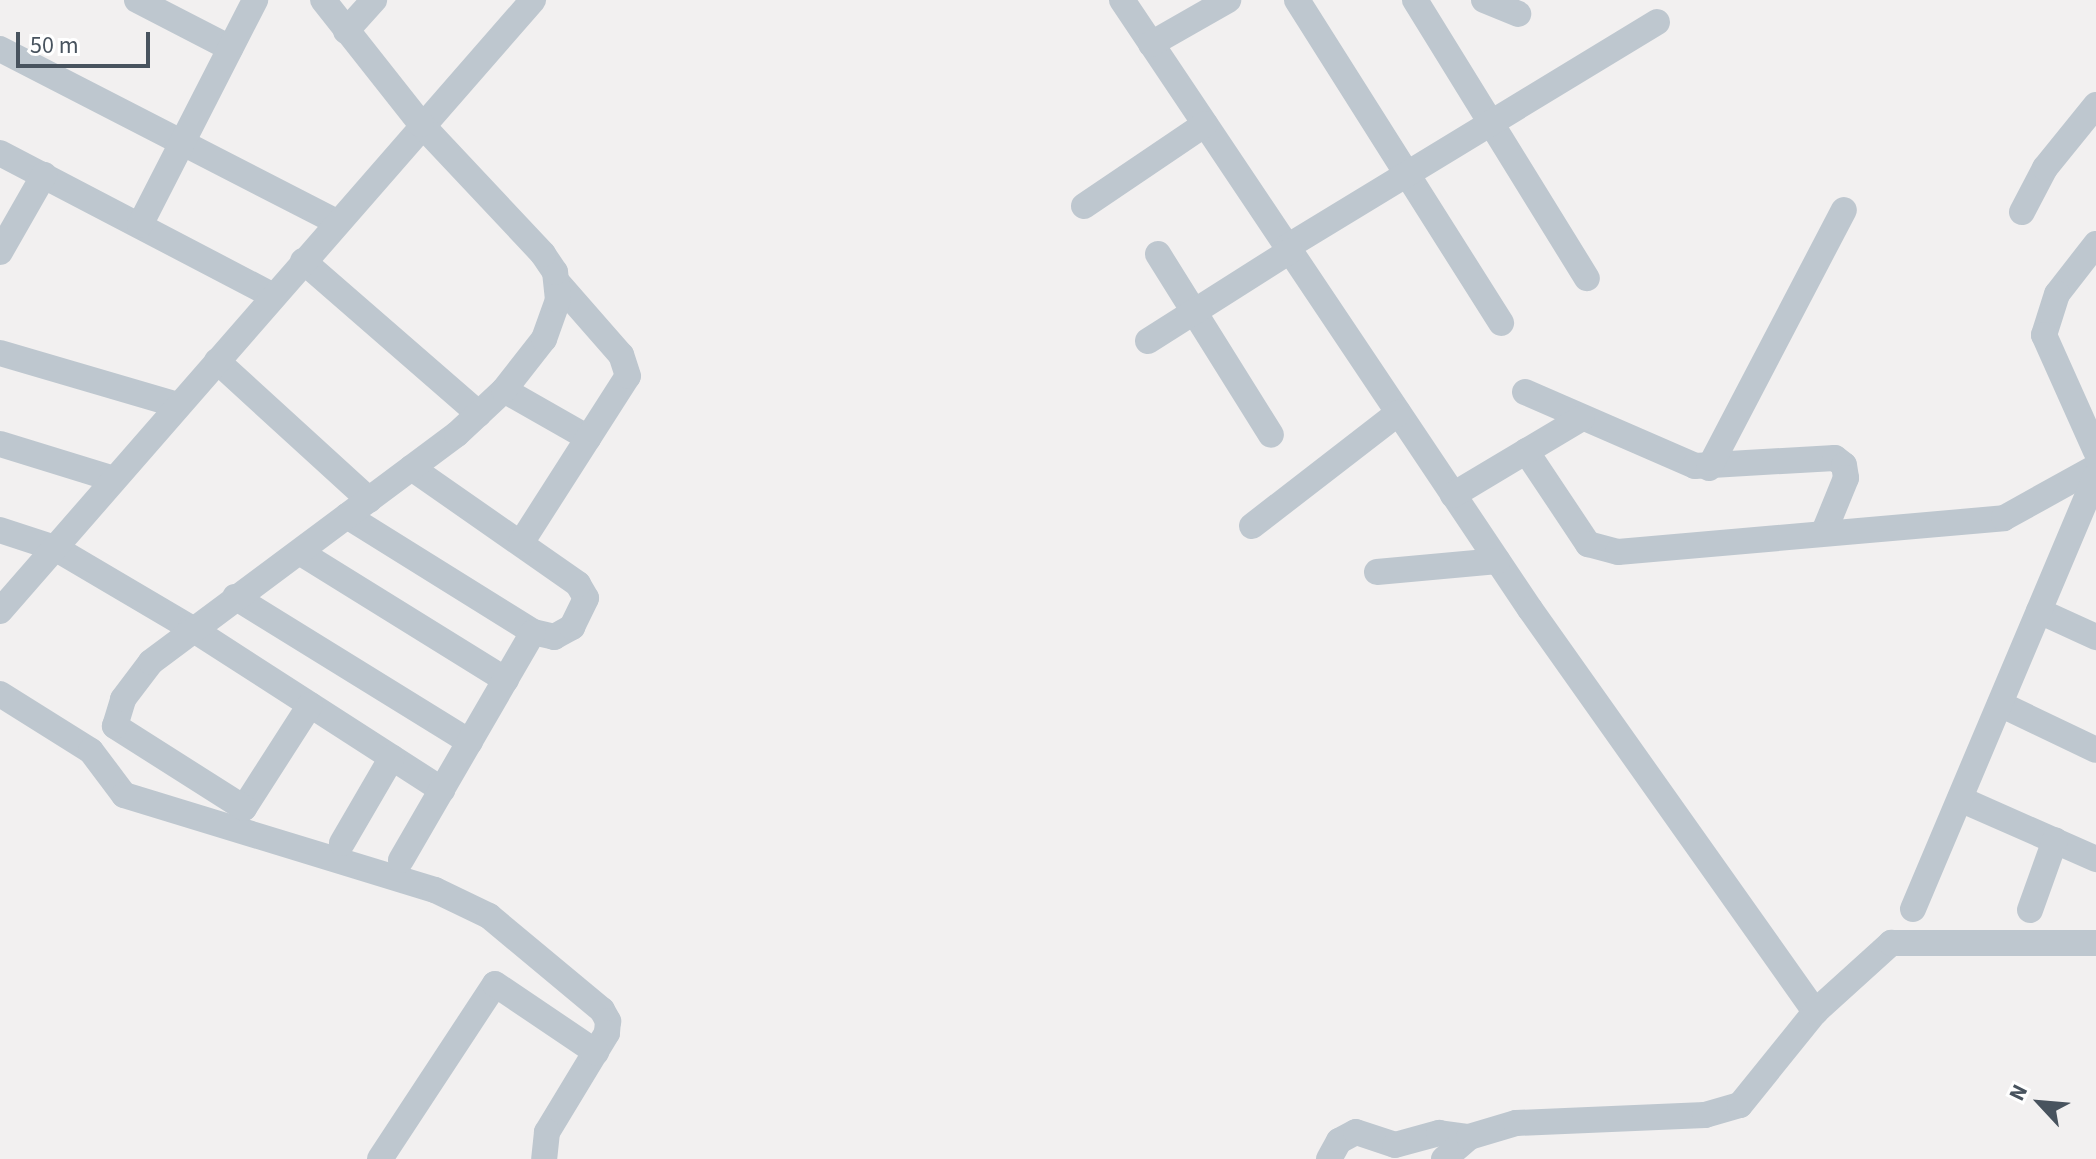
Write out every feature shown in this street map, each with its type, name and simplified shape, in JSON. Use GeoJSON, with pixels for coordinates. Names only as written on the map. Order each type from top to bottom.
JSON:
{"type":"FeatureCollection","features":[{"type":"Feature","properties":{"kind":"street"},"geometry":{"type":"LineString","coordinates":[[137,0],[230,48]]}},
{"type":"Feature","properties":{"kind":"street"},"geometry":{"type":"LineString","coordinates":[[140,225],[255,0]]}},
{"type":"Feature","properties":{"kind":"street"},"geometry":{"type":"LineString","coordinates":[[323,0],[421,124],[543,254],[558,283],[628,369],[625,384],[521,543]]}},
{"type":"Feature","properties":{"kind":"street"},"geometry":{"type":"LineString","coordinates":[[346,31],[374,0]]}},
{"type":"Feature","properties":{"kind":"street"},"geometry":{"type":"LineString","coordinates":[[0,611],[421,124],[533,0]]}},
{"type":"Feature","properties":{"kind":"street"},"geometry":{"type":"LineString","coordinates":[[1122,0],[1497,561],[1815,1012]]}},
{"type":"Feature","properties":{"kind":"street"},"geometry":{"type":"LineString","coordinates":[[1151,44],[1228,0]]}},
{"type":"Feature","properties":{"kind":"street"},"geometry":{"type":"LineString","coordinates":[[1297,0],[1501,323]]}},
{"type":"Feature","properties":{"kind":"street"},"geometry":{"type":"LineString","coordinates":[[1415,0],[1494,121],[1587,278]]}},
{"type":"Feature","properties":{"kind":"street"},"geometry":{"type":"LineString","coordinates":[[1484,0],[1518,14]]}},
{"type":"Feature","properties":{"kind":"street"},"geometry":{"type":"LineString","coordinates":[[1148,341],[1288,249],[1657,22]]}},
{"type":"Feature","properties":{"kind":"street"},"geometry":{"type":"LineString","coordinates":[[0,49],[337,222]]}},
{"type":"Feature","properties":{"kind":"street"},"geometry":{"type":"LineString","coordinates":[[2022,212],[2045,168],[2096,105]]}},
{"type":"Feature","properties":{"kind":"street"},"geometry":{"type":"LineString","coordinates":[[1084,206],[1205,124]]}},
{"type":"Feature","properties":{"kind":"street"},"geometry":{"type":"LineString","coordinates":[[0,153],[273,296]]}},
{"type":"Feature","properties":{"kind":"street"},"geometry":{"type":"LineString","coordinates":[[0,252],[44,175]]}},
{"type":"Feature","properties":{"kind":"street"},"geometry":{"type":"LineString","coordinates":[[1709,468],[1844,210]]}},
{"type":"Feature","properties":{"kind":"street"},"geometry":{"type":"LineString","coordinates":[[2096,244],[2057,294],[2044,335],[2096,451]]}},
{"type":"Feature","properties":{"kind":"street"},"geometry":{"type":"LineString","coordinates":[[1158,254],[1271,435]]}},
{"type":"Feature","properties":{"kind":"street"},"geometry":{"type":"LineString","coordinates":[[303,261],[479,414]]}},
{"type":"Feature","properties":{"kind":"street"},"geometry":{"type":"LineString","coordinates":[[310,705],[244,808],[120,733],[115,716],[123,699],[151,662],[191,628],[301,553],[412,468],[504,390],[544,339],[554,317],[558,283]]}},
{"type":"Feature","properties":{"kind":"street"},"geometry":{"type":"LineString","coordinates":[[0,353],[178,405]]}},
{"type":"Feature","properties":{"kind":"street"},"geometry":{"type":"LineString","coordinates":[[217,361],[369,500]]}},
{"type":"Feature","properties":{"kind":"street"},"geometry":{"type":"LineString","coordinates":[[504,390],[588,438]]}},
{"type":"Feature","properties":{"kind":"street"},"geometry":{"type":"LineString","coordinates":[[1525,392],[1678,461],[1709,468],[1835,458],[1844,465],[1846,478],[1824,532]]}},
{"type":"Feature","properties":{"kind":"street"},"geometry":{"type":"LineString","coordinates":[[1252,526],[1398,413]]}},
{"type":"Feature","properties":{"kind":"street"},"geometry":{"type":"LineString","coordinates":[[1453,495],[1582,418]]}},
{"type":"Feature","properties":{"kind":"street"},"geometry":{"type":"LineString","coordinates":[[0,444],[114,479]]}},
{"type":"Feature","properties":{"kind":"street"},"geometry":{"type":"LineString","coordinates":[[1526,451],[1583,539],[1603,551],[2004,518],[2096,467]]}},
{"type":"Feature","properties":{"kind":"street"},"geometry":{"type":"LineString","coordinates":[[347,516],[533,632],[562,635],[584,609],[586,598],[571,578],[412,468]]}},
{"type":"Feature","properties":{"kind":"street"},"geometry":{"type":"LineString","coordinates":[[1913,909],[2096,476]]}},
{"type":"Feature","properties":{"kind":"street"},"geometry":{"type":"LineString","coordinates":[[0,530],[55,548],[191,628],[442,790]]}},
{"type":"Feature","properties":{"kind":"street"},"geometry":{"type":"LineString","coordinates":[[301,553],[506,680]]}},
{"type":"Feature","properties":{"kind":"street"},"geometry":{"type":"LineString","coordinates":[[1377,572],[1497,561]]}},
{"type":"Feature","properties":{"kind":"street"},"geometry":{"type":"LineString","coordinates":[[235,597],[470,742]]}},
{"type":"Feature","properties":{"kind":"street"},"geometry":{"type":"LineString","coordinates":[[2039,611],[2096,637]]}},
{"type":"Feature","properties":{"kind":"street"},"geometry":{"type":"LineString","coordinates":[[401,860],[533,632]]}},
{"type":"Feature","properties":{"kind":"street"},"geometry":{"type":"LineString","coordinates":[[0,694],[91,751],[115,787],[137,802],[435,890],[489,916],[602,1010],[608,1021],[607,1033],[547,1132],[544,1159]]}},
{"type":"Feature","properties":{"kind":"street"},"geometry":{"type":"LineString","coordinates":[[2000,704],[2096,750]]}},
{"type":"Feature","properties":{"kind":"street"},"geometry":{"type":"LineString","coordinates":[[342,843],[392,757]]}},
{"type":"Feature","properties":{"kind":"street"},"geometry":{"type":"LineString","coordinates":[[1960,799],[2096,859]]}},
{"type":"Feature","properties":{"kind":"street"},"geometry":{"type":"LineString","coordinates":[[2030,910],[2055,840]]}},
{"type":"Feature","properties":{"kind":"street"},"geometry":{"type":"LineString","coordinates":[[1329,1159],[1339,1141],[1356,1132],[1395,1145],[1439,1133],[1469,1137],[1516,1123],[1725,1112],[1753,1094],[1815,1012],[1891,943],[2096,943]]}},
{"type":"Feature","properties":{"kind":"street"},"geometry":{"type":"LineString","coordinates":[[380,1159],[495,984],[596,1052]]}},
{"type":"Feature","properties":{"kind":"street"},"geometry":{"type":"LineString","coordinates":[[1444,1159],[1469,1137]]}}]}
